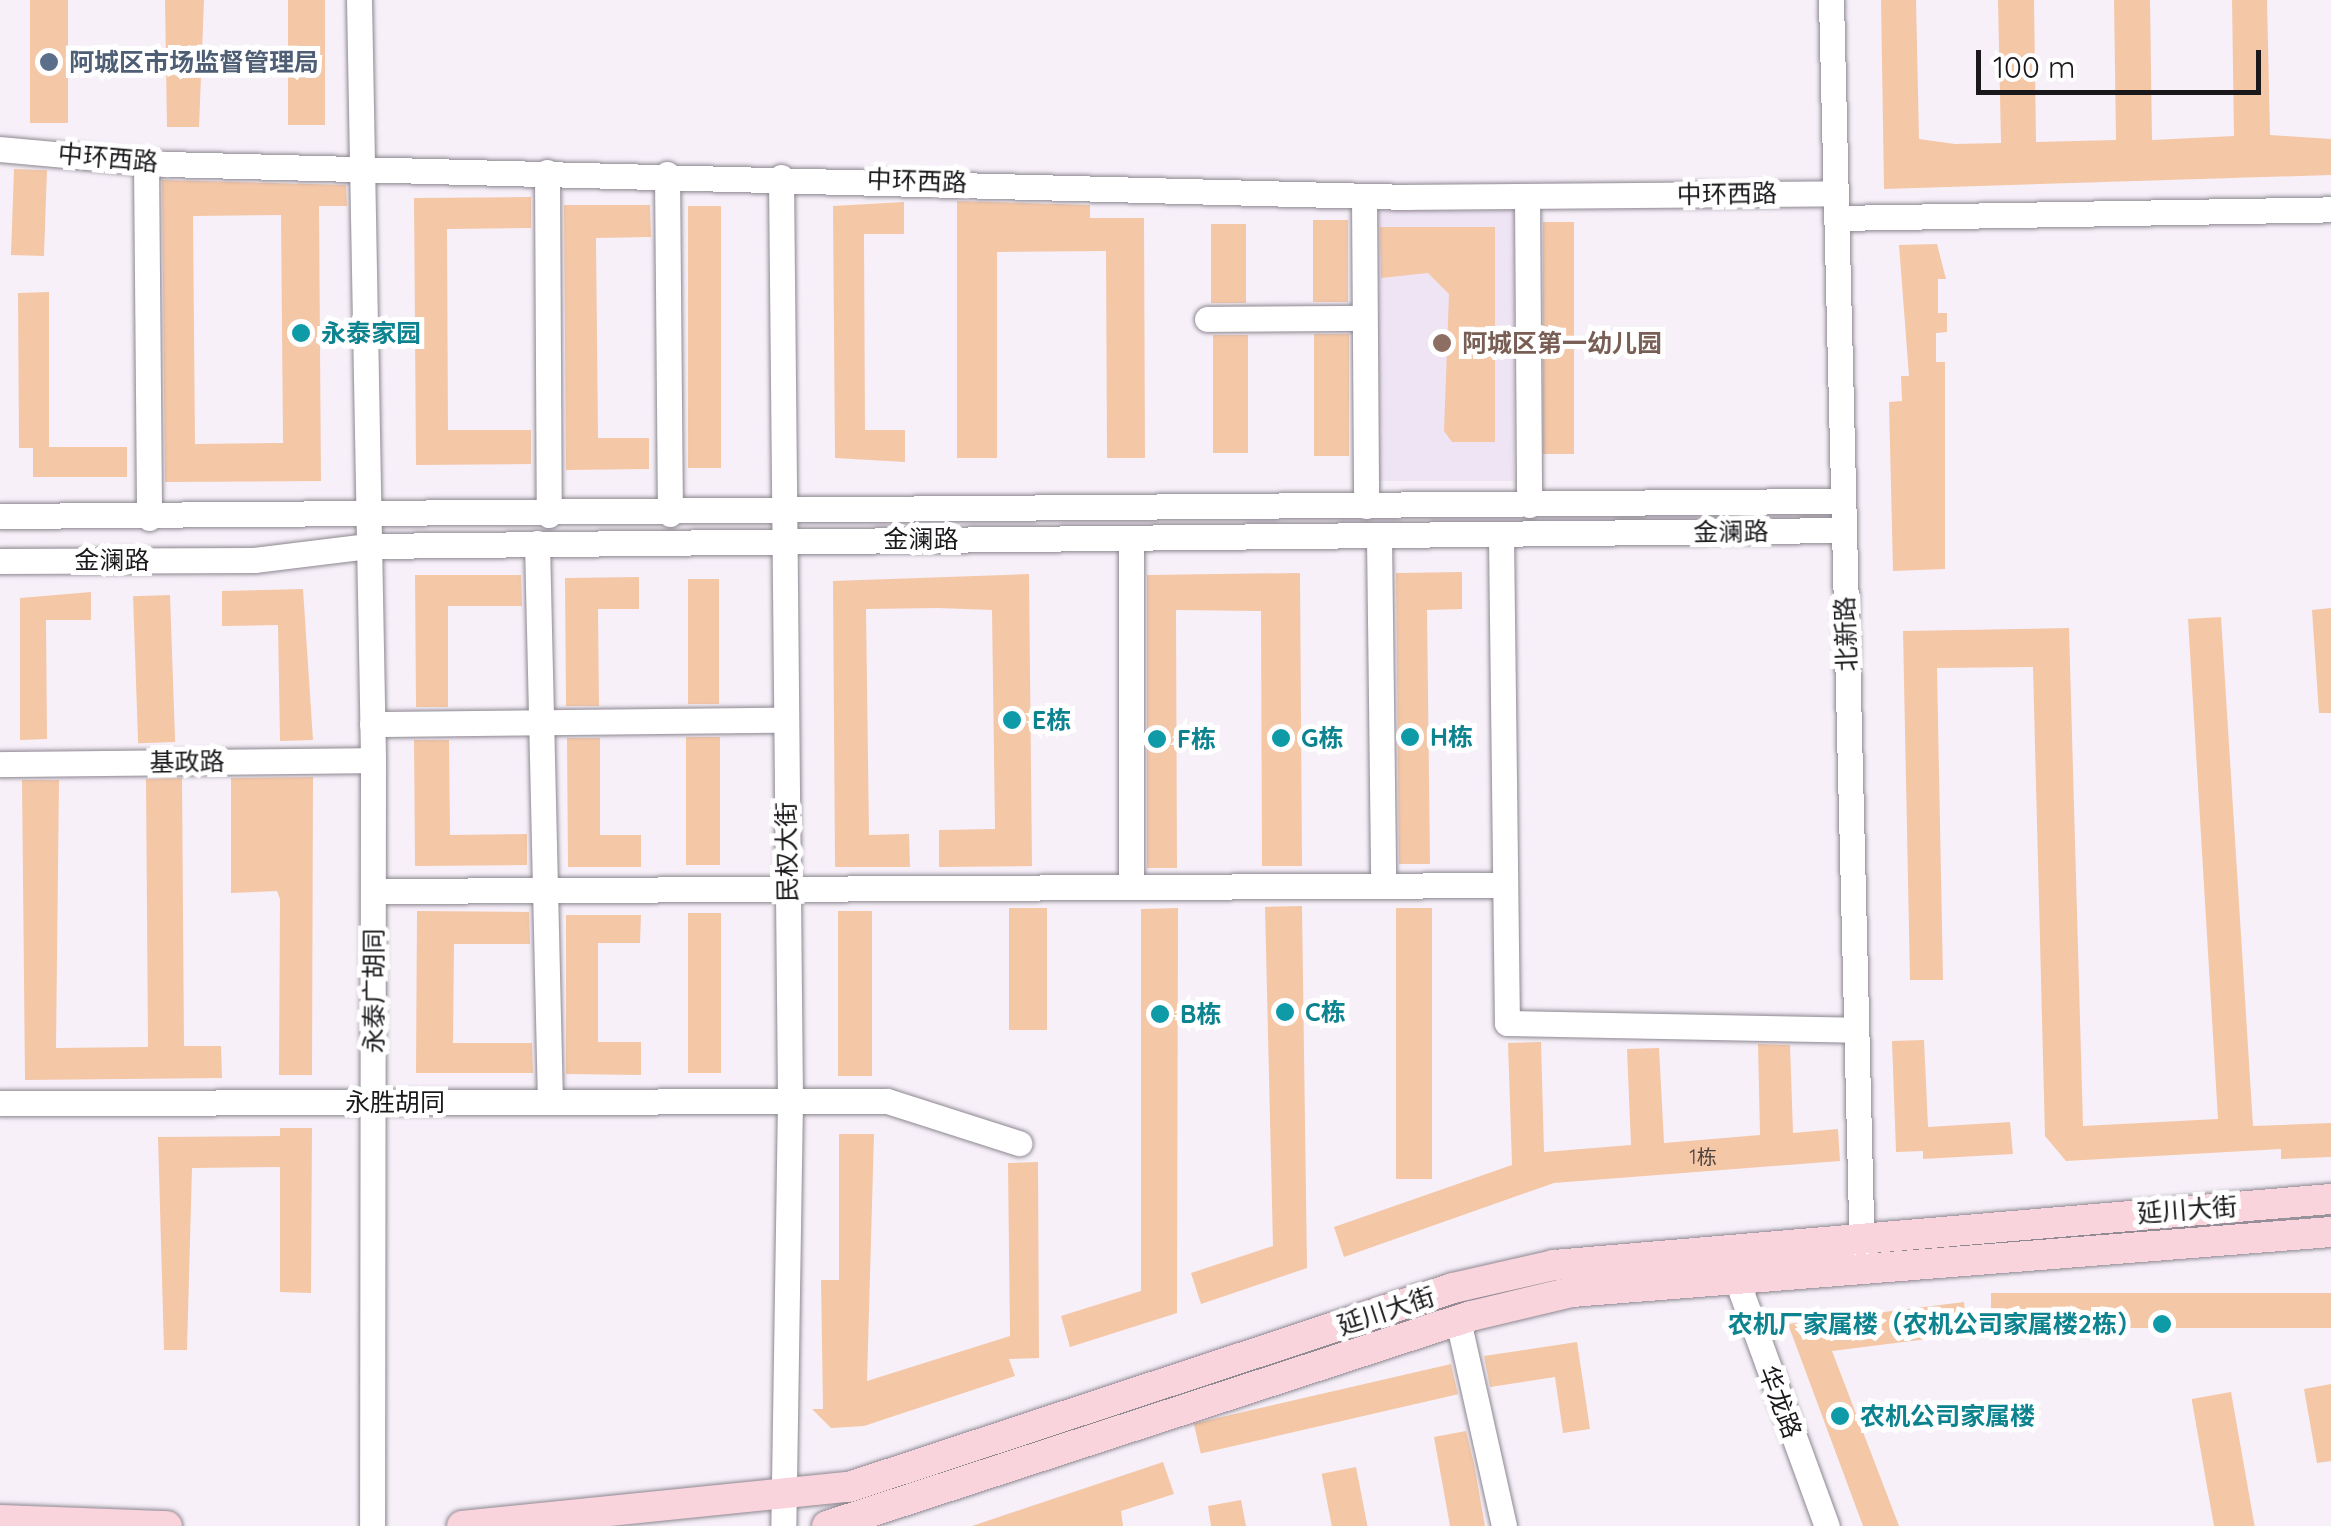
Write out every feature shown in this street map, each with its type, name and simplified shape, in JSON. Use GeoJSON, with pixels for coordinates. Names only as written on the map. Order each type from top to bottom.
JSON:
{"type":"FeatureCollection","features":[{"type":"Feature","properties":{"kind":"main road","name":"延川大街"},"geometry":{"type":"LineString","coordinates":[[462,1526],[784,1513],[849,1487],[1453,1288],[1554,1265],[1862,1235],[2331,1199]]}},
{"type":"Feature","properties":{"kind":"main road","name":"延川大街"},"geometry":{"type":"LineString","coordinates":[[827,1526],[1458,1320],[1572,1292],[2331,1232]]}},
{"type":"Feature","properties":{"kind":"main road"},"geometry":{"type":"LineString","coordinates":[[0,1520],[168,1526]]}},
{"type":"Feature","properties":{"kind":"street","name":"永泰广胡同"},"geometry":{"type":"LineString","coordinates":[[359,0],[373,760],[372,1526]]}},
{"type":"Feature","properties":{"kind":"street","name":"北新路"},"geometry":{"type":"LineString","coordinates":[[1830,0],[1862,1268]]}},
{"type":"Feature","properties":{"kind":"street","name":"中环西路"},"geometry":{"type":"LineString","coordinates":[[0,149],[146,162],[1364,196],[2331,209]]}},
{"type":"Feature","properties":{"kind":"street"},"geometry":{"type":"LineString","coordinates":[[146,162],[149,518]]}},
{"type":"Feature","properties":{"kind":"street"},"geometry":{"type":"LineString","coordinates":[[547,172],[549,515]]}},
{"type":"Feature","properties":{"kind":"street"},"geometry":{"type":"LineString","coordinates":[[667,174],[670,514]]}},
{"type":"Feature","properties":{"kind":"street","name":"民权大街"},"geometry":{"type":"LineString","coordinates":[[781,177],[790,1102],[784,1513]]}},
{"type":"Feature","properties":{"kind":"street"},"geometry":{"type":"LineString","coordinates":[[1364,196],[1366,506]]}},
{"type":"Feature","properties":{"kind":"street"},"geometry":{"type":"LineString","coordinates":[[1527,196],[1530,505]]}},
{"type":"Feature","properties":{"kind":"street"},"geometry":{"type":"LineString","coordinates":[[1207,319],[1364,318]]}},
{"type":"Feature","properties":{"kind":"street","name":"金澜路"},"geometry":{"type":"LineString","coordinates":[[0,516],[367,517],[1842,501]]}},
{"type":"Feature","properties":{"kind":"street","name":"金澜路"},"geometry":{"type":"LineString","coordinates":[[0,561],[254,560],[368,546],[537,543],[1843,530]]}},
{"type":"Feature","properties":{"kind":"street"},"geometry":{"type":"LineString","coordinates":[[1501,536],[1507,1023],[1856,1030]]}},
{"type":"Feature","properties":{"kind":"street"},"geometry":{"type":"LineString","coordinates":[[1380,537],[1383,886]]}},
{"type":"Feature","properties":{"kind":"street"},"geometry":{"type":"LineString","coordinates":[[1131,538],[1131,887]]}},
{"type":"Feature","properties":{"kind":"street"},"geometry":{"type":"LineString","coordinates":[[537,543],[538,722],[547,890],[550,1102]]}},
{"type":"Feature","properties":{"kind":"street"},"geometry":{"type":"LineString","coordinates":[[372,724],[786,720]]}},
{"type":"Feature","properties":{"kind":"street","name":"基政路"},"geometry":{"type":"LineString","coordinates":[[0,764],[373,760]]}},
{"type":"Feature","properties":{"kind":"street"},"geometry":{"type":"LineString","coordinates":[[373,890],[1506,885]]}},
{"type":"Feature","properties":{"kind":"street","name":"永胜胡同"},"geometry":{"type":"LineString","coordinates":[[0,1103],[887,1101],[1019,1143]]}},
{"type":"Feature","properties":{"kind":"street","name":"华龙路"},"geometry":{"type":"LineString","coordinates":[[1736,1278],[1827,1526]]}},
{"type":"Feature","properties":{"kind":"street"},"geometry":{"type":"LineString","coordinates":[[1458,1320],[1504,1526]]}},
{"type":"Feature","properties":{"kind":"shaded area","name":"阿城区第一幼儿园"},"geometry":{"type":"Polygon","coordinates":[[[1369,205],[1514,205],[1514,481],[1369,481],[1369,205]]]}},
{"type":"Feature","properties":{"kind":"building","name":"阿城区市场监督管理局"},"geometry":{"type":"Polygon","coordinates":[[[30,0],[68,0],[68,123],[30,123],[30,0]]]}},
{"type":"Feature","properties":{"kind":"building"},"geometry":{"type":"Polygon","coordinates":[[[165,0],[204,0],[199,127],[167,127],[165,0]]]}},
{"type":"Feature","properties":{"kind":"building"},"geometry":{"type":"Polygon","coordinates":[[[288,0],[325,0],[325,125],[288,125],[288,0]]]}},
{"type":"Feature","properties":{"kind":"building"},"geometry":{"type":"Polygon","coordinates":[[[1881,0],[1916,0],[1919,139],[1955,144],[2001,143],[1998,0],[2034,0],[2036,142],[2116,140],[2114,0],[2150,0],[2152,140],[2234,136],[2232,0],[2267,0],[2270,135],[2331,139],[2331,175],[1884,189],[1881,0]]]}},
{"type":"Feature","properties":{"kind":"building"},"geometry":{"type":"Polygon","coordinates":[[[14,169],[47,170],[44,256],[11,255],[14,169]]]}},
{"type":"Feature","properties":{"kind":"building","name":"永泰家园"},"geometry":{"type":"Polygon","coordinates":[[[162,180],[346,185],[347,206],[319,206],[321,481],[165,482],[162,180]],[[281,215],[193,216],[195,444],[283,443],[281,215]]]}},
{"type":"Feature","properties":{"kind":"building"},"geometry":{"type":"Polygon","coordinates":[[[531,197],[531,228],[447,229],[448,430],[531,430],[531,464],[416,465],[414,198],[531,197]]]}},
{"type":"Feature","properties":{"kind":"building"},"geometry":{"type":"Polygon","coordinates":[[[957,201],[1090,205],[1090,218],[1144,218],[1145,458],[1107,458],[1106,251],[997,252],[997,458],[957,458],[957,201]]]}},
{"type":"Feature","properties":{"kind":"building"},"geometry":{"type":"Polygon","coordinates":[[[904,202],[904,234],[864,234],[865,430],[905,430],[905,462],[835,458],[833,206],[904,202]]]}},
{"type":"Feature","properties":{"kind":"building"},"geometry":{"type":"Polygon","coordinates":[[[564,205],[650,205],[651,237],[596,238],[598,438],[649,438],[649,469],[566,470],[564,205]]]}},
{"type":"Feature","properties":{"kind":"building"},"geometry":{"type":"Polygon","coordinates":[[[688,206],[721,206],[721,468],[688,468],[688,206]]]}},
{"type":"Feature","properties":{"kind":"building"},"geometry":{"type":"Polygon","coordinates":[[[1313,220],[1348,220],[1348,302],[1313,302],[1313,220]]]}},
{"type":"Feature","properties":{"kind":"building"},"geometry":{"type":"Polygon","coordinates":[[[1543,222],[1574,222],[1574,454],[1543,454],[1543,222]]]}},
{"type":"Feature","properties":{"kind":"building"},"geometry":{"type":"Polygon","coordinates":[[[1211,224],[1246,224],[1246,303],[1211,303],[1211,224]]]}},
{"type":"Feature","properties":{"kind":"building"},"geometry":{"type":"Polygon","coordinates":[[[1380,227],[1495,227],[1495,442],[1452,442],[1444,431],[1449,294],[1428,273],[1381,278],[1380,227]]]}},
{"type":"Feature","properties":{"kind":"building"},"geometry":{"type":"Polygon","coordinates":[[[1937,244],[1946,279],[1938,279],[1938,313],[1947,313],[1947,332],[1936,333],[1936,362],[1945,362],[1945,569],[1893,571],[1889,402],[1902,401],[1901,376],[1909,376],[1899,245],[1937,244]]]}},
{"type":"Feature","properties":{"kind":"building"},"geometry":{"type":"Polygon","coordinates":[[[49,292],[49,447],[127,447],[127,477],[33,477],[33,448],[19,448],[18,293],[49,292]]]}},
{"type":"Feature","properties":{"kind":"building"},"geometry":{"type":"Polygon","coordinates":[[[1314,334],[1349,334],[1349,456],[1314,456],[1314,334]]]}},
{"type":"Feature","properties":{"kind":"building"},"geometry":{"type":"Polygon","coordinates":[[[1213,335],[1248,335],[1248,453],[1213,453],[1213,335]]]}},
{"type":"Feature","properties":{"kind":"building","name":"H栋"},"geometry":{"type":"Polygon","coordinates":[[[1462,572],[1462,609],[1427,610],[1430,864],[1399,864],[1396,573],[1462,572]]]}},
{"type":"Feature","properties":{"kind":"building"},"geometry":{"type":"Polygon","coordinates":[[[1300,573],[1302,866],[1262,866],[1261,611],[1176,610],[1177,868],[1147,868],[1147,575],[1300,573]]]}},
{"type":"Feature","properties":{"kind":"building"},"geometry":{"type":"Polygon","coordinates":[[[1029,574],[1032,866],[939,867],[939,830],[995,829],[992,610],[938,608],[866,609],[869,835],[909,834],[910,867],[835,867],[833,581],[1029,574]]]}},
{"type":"Feature","properties":{"kind":"building"},"geometry":{"type":"Polygon","coordinates":[[[415,575],[521,575],[522,606],[448,606],[448,707],[416,707],[415,575]]]}},
{"type":"Feature","properties":{"kind":"building"},"geometry":{"type":"Polygon","coordinates":[[[639,577],[639,609],[598,609],[599,706],[566,706],[565,578],[639,577]]]}},
{"type":"Feature","properties":{"kind":"building"},"geometry":{"type":"Polygon","coordinates":[[[688,579],[719,579],[719,704],[688,704],[688,579]]]}},
{"type":"Feature","properties":{"kind":"building"},"geometry":{"type":"Polygon","coordinates":[[[303,589],[313,740],[280,741],[278,625],[222,626],[222,591],[303,589]]]}},
{"type":"Feature","properties":{"kind":"building"},"geometry":{"type":"Polygon","coordinates":[[[91,592],[91,620],[46,620],[47,739],[20,740],[20,598],[91,592]]]}},
{"type":"Feature","properties":{"kind":"building"},"geometry":{"type":"Polygon","coordinates":[[[170,595],[175,742],[138,743],[133,596],[170,595]]]}},
{"type":"Feature","properties":{"kind":"building"},"geometry":{"type":"Polygon","coordinates":[[[2331,608],[2331,713],[2319,713],[2312,610],[2331,608]]]}},
{"type":"Feature","properties":{"kind":"building"},"geometry":{"type":"Polygon","coordinates":[[[2221,617],[2253,1126],[2331,1123],[2331,1157],[2281,1159],[2281,1149],[2066,1161],[2045,1136],[2033,667],[1937,668],[1943,980],[1910,980],[1903,631],[2069,628],[2083,1126],[2218,1119],[2188,619],[2221,617]]]}},
{"type":"Feature","properties":{"kind":"building"},"geometry":{"type":"Polygon","coordinates":[[[686,737],[720,737],[720,865],[686,865],[686,737]]]}},
{"type":"Feature","properties":{"kind":"building"},"geometry":{"type":"Polygon","coordinates":[[[567,738],[600,738],[600,835],[641,835],[641,867],[568,867],[567,738]]]}},
{"type":"Feature","properties":{"kind":"building"},"geometry":{"type":"Polygon","coordinates":[[[414,740],[449,740],[450,835],[527,834],[527,865],[415,866],[414,740]]]}},
{"type":"Feature","properties":{"kind":"building"},"geometry":{"type":"Polygon","coordinates":[[[313,777],[312,1075],[279,1075],[280,899],[277,891],[231,893],[231,778],[313,777]]]}},
{"type":"Feature","properties":{"kind":"building"},"geometry":{"type":"Polygon","coordinates":[[[182,778],[184,1046],[221,1046],[222,1078],[25,1080],[22,780],[59,780],[56,1048],[148,1047],[146,779],[182,778]]]}},
{"type":"Feature","properties":{"kind":"building"},"geometry":{"type":"Polygon","coordinates":[[[1302,906],[1307,1268],[1201,1304],[1191,1273],[1273,1246],[1265,907],[1302,906]]]}},
{"type":"Feature","properties":{"kind":"building"},"geometry":{"type":"Polygon","coordinates":[[[1009,908],[1047,908],[1047,1030],[1009,1030],[1009,908]]]}},
{"type":"Feature","properties":{"kind":"building"},"geometry":{"type":"Polygon","coordinates":[[[1178,908],[1177,1313],[1070,1347],[1061,1316],[1141,1291],[1141,909],[1178,908]]]}},
{"type":"Feature","properties":{"kind":"building"},"geometry":{"type":"Polygon","coordinates":[[[1396,908],[1432,908],[1432,1179],[1396,1179],[1396,908]]]}},
{"type":"Feature","properties":{"kind":"building"},"geometry":{"type":"Polygon","coordinates":[[[417,911],[529,912],[530,944],[454,944],[453,1043],[532,1043],[533,1073],[416,1073],[417,911]]]}},
{"type":"Feature","properties":{"kind":"building"},"geometry":{"type":"Polygon","coordinates":[[[838,911],[872,911],[872,1076],[838,1076],[838,911]]]}},
{"type":"Feature","properties":{"kind":"building"},"geometry":{"type":"Polygon","coordinates":[[[688,913],[721,913],[721,1073],[688,1073],[688,913]]]}},
{"type":"Feature","properties":{"kind":"building"},"geometry":{"type":"Polygon","coordinates":[[[566,915],[641,915],[640,943],[598,943],[598,1042],[641,1042],[641,1075],[566,1074],[566,915]]]}},
{"type":"Feature","properties":{"kind":"building"},"geometry":{"type":"Polygon","coordinates":[[[1924,1040],[1928,1127],[2010,1122],[2013,1154],[1923,1159],[1923,1151],[1896,1152],[1892,1041],[1924,1040]]]}},
{"type":"Feature","properties":{"kind":"building"},"geometry":{"type":"Polygon","coordinates":[[[1541,1042],[1544,1152],[1631,1145],[1627,1049],[1659,1048],[1664,1143],[1760,1135],[1758,1044],[1790,1045],[1793,1133],[1838,1129],[1840,1161],[1554,1183],[1344,1257],[1334,1227],[1512,1165],[1508,1043],[1541,1042]]]}},
{"type":"Feature","properties":{"kind":"building"},"geometry":{"type":"Polygon","coordinates":[[[280,1128],[312,1128],[311,1293],[280,1292],[280,1167],[192,1168],[187,1350],[164,1350],[158,1137],[280,1136],[280,1128]]]}},
{"type":"Feature","properties":{"kind":"building"},"geometry":{"type":"Polygon","coordinates":[[[839,1134],[874,1134],[867,1381],[1010,1336],[1008,1163],[1038,1162],[1039,1358],[1009,1359],[1015,1376],[864,1426],[831,1428],[812,1409],[823,1409],[821,1280],[839,1280],[839,1134]]]}},
{"type":"Feature","properties":{"kind":"building"},"geometry":{"type":"Polygon","coordinates":[[[1991,1293],[2331,1293],[2331,1328],[1991,1328],[1991,1293]]]}},
{"type":"Feature","properties":{"kind":"building","name":"农机公司家属楼"},"geometry":{"type":"Polygon","coordinates":[[[1964,1302],[1967,1334],[1832,1351],[1899,1526],[1863,1526],[1788,1324],[1964,1302]]]}},
{"type":"Feature","properties":{"kind":"building"},"geometry":{"type":"Polygon","coordinates":[[[1577,1342],[1590,1429],[1563,1433],[1555,1377],[1490,1387],[1484,1356],[1577,1342]]]}},
{"type":"Feature","properties":{"kind":"building"},"geometry":{"type":"Polygon","coordinates":[[[1451,1364],[1458,1394],[1201,1454],[1194,1423],[1451,1364]]]}},
{"type":"Feature","properties":{"kind":"building"},"geometry":{"type":"Polygon","coordinates":[[[2331,1384],[2331,1461],[2317,1463],[2304,1389],[2331,1384]]]}},
{"type":"Feature","properties":{"kind":"building"},"geometry":{"type":"Polygon","coordinates":[[[2231,1392],[2255,1526],[2214,1526],[2192,1399],[2231,1392]]]}},
{"type":"Feature","properties":{"kind":"building"},"geometry":{"type":"Polygon","coordinates":[[[1466,1431],[1485,1526],[1450,1526],[1434,1437],[1466,1431]]]}},
{"type":"Feature","properties":{"kind":"building"},"geometry":{"type":"Polygon","coordinates":[[[1163,1462],[1174,1494],[1121,1511],[1123,1526],[972,1526],[1163,1462]]]}},
{"type":"Feature","properties":{"kind":"building"},"geometry":{"type":"Polygon","coordinates":[[[1356,1467],[1367,1526],[1332,1526],[1322,1474],[1356,1467]]]}},
{"type":"Feature","properties":{"kind":"building"},"geometry":{"type":"Polygon","coordinates":[[[1241,1500],[1246,1526],[1211,1526],[1208,1506],[1241,1500]]]}},
{"type":"Feature","properties":{"kind":"place","name":"阿城区市场监督管理局"},"geometry":{"type":"Point","coordinates":[49,62]}},
{"type":"Feature","properties":{"kind":"place","name":"永泰家园"},"geometry":{"type":"Point","coordinates":[301,333]}},
{"type":"Feature","properties":{"kind":"place","name":"阿城区第一幼儿园"},"geometry":{"type":"Point","coordinates":[1442,343]}},
{"type":"Feature","properties":{"kind":"place","name":"E栋"},"geometry":{"type":"Point","coordinates":[1012,720]}},
{"type":"Feature","properties":{"kind":"place","name":"H栋"},"geometry":{"type":"Point","coordinates":[1410,737]}},
{"type":"Feature","properties":{"kind":"place","name":"G栋"},"geometry":{"type":"Point","coordinates":[1281,738]}},
{"type":"Feature","properties":{"kind":"place","name":"F栋"},"geometry":{"type":"Point","coordinates":[1157,739]}},
{"type":"Feature","properties":{"kind":"place","name":"C栋"},"geometry":{"type":"Point","coordinates":[1285,1012]}},
{"type":"Feature","properties":{"kind":"place","name":"B栋"},"geometry":{"type":"Point","coordinates":[1160,1014]}},
{"type":"Feature","properties":{"kind":"place","name":"农机厂家属楼（农机公司家属楼2栋）"},"geometry":{"type":"Point","coordinates":[2162,1324]}},
{"type":"Feature","properties":{"kind":"place","name":"农机公司家属楼"},"geometry":{"type":"Point","coordinates":[1840,1416]}}]}
